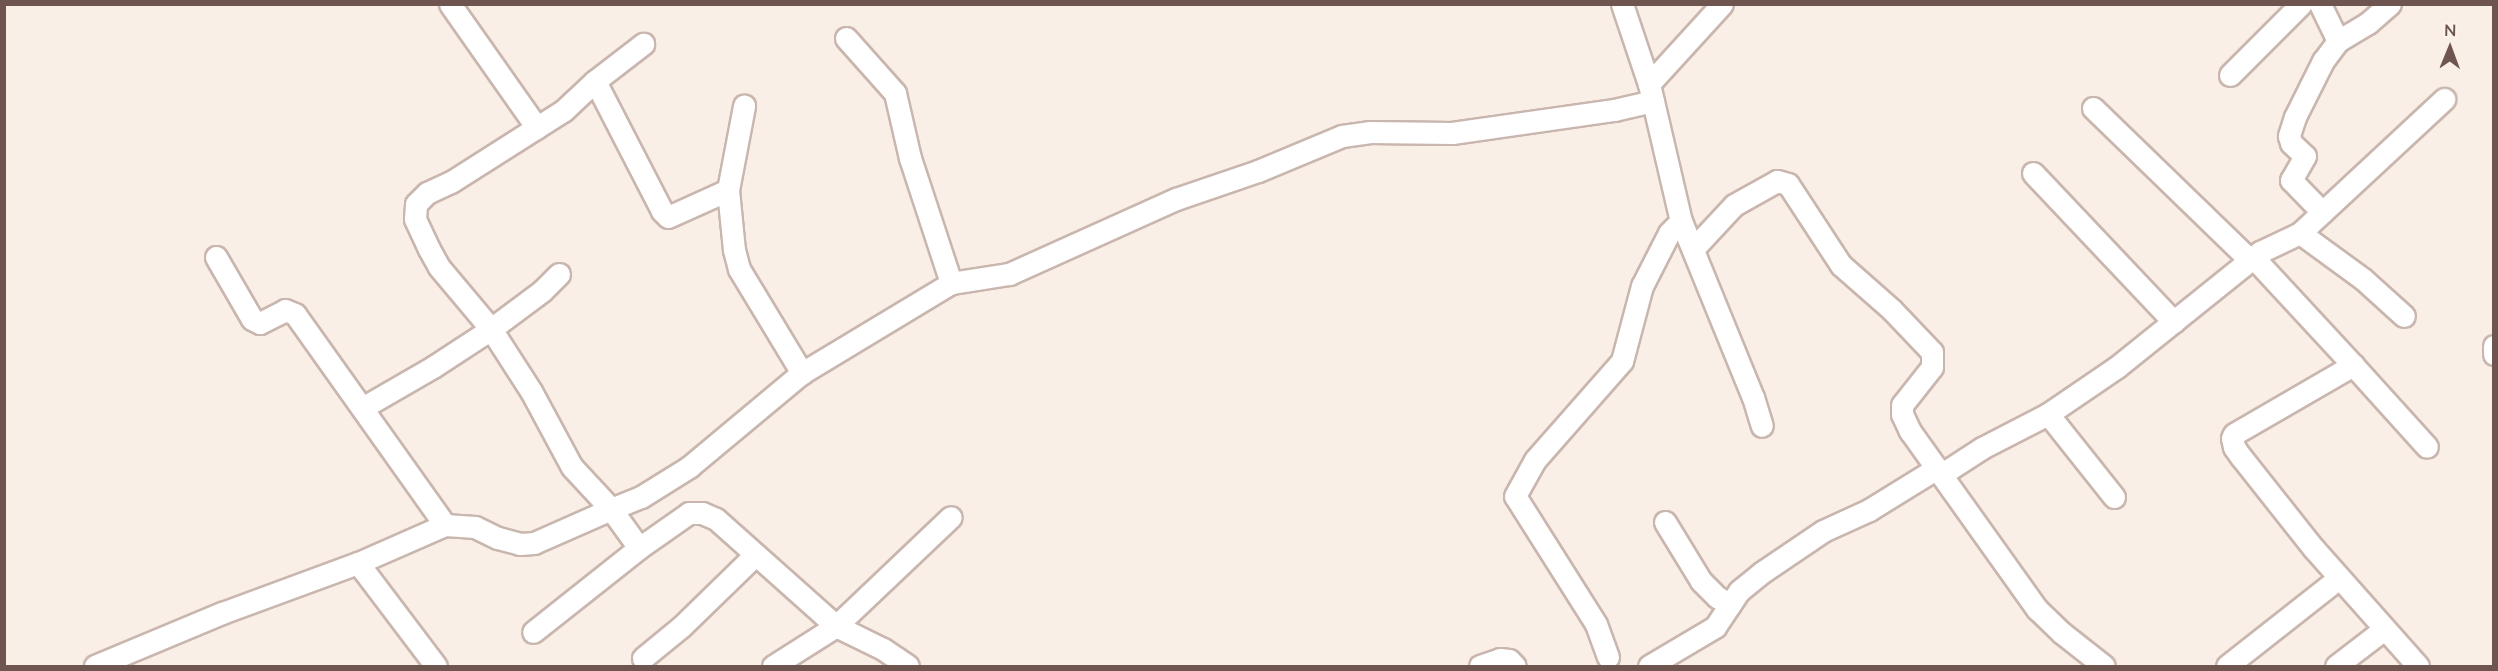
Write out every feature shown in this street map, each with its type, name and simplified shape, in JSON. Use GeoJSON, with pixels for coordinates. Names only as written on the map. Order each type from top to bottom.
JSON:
{"type":"FeatureCollection","features":[{"type":"Feature","properties":{"kind":"street"},"geometry":{"type":"LineString","coordinates":[[450,4],[537,128]]}},
{"type":"Feature","properties":{"kind":"street"},"geometry":{"type":"LineString","coordinates":[[1622,4],[1651,92],[1681,221],[1762,426]]}},
{"type":"Feature","properties":{"kind":"street"},"geometry":{"type":"LineString","coordinates":[[95,666],[243,605],[358,563],[445,525],[475,527],[498,538],[520,544],[534,543],[641,496],[689,467],[802,373],[951,283],[1009,274],[1176,199],[1258,171],[1342,136],[1369,132],[1452,133],[1614,110],[1651,92],[1722,4]]}},
{"type":"Feature","properties":{"kind":"street"},"geometry":{"type":"LineString","coordinates":[[2230,75],[2301,4]]}},
{"type":"Feature","properties":{"kind":"street"},"geometry":{"type":"LineString","coordinates":[[2320,4],[2338,41]]}},
{"type":"Feature","properties":{"kind":"street"},"geometry":{"type":"LineString","coordinates":[[2322,212],[2291,180],[2305,156],[2291,144],[2289,129],[2323,61],[2338,41],[2368,23],[2390,4]]}},
{"type":"Feature","properties":{"kind":"street"},"geometry":{"type":"LineString","coordinates":[[846,38],[895,93],[910,158],[951,283]]}},
{"type":"Feature","properties":{"kind":"street"},"geometry":{"type":"LineString","coordinates":[[639,548],[611,509],[572,467],[531,391],[491,329],[439,267],[415,219],[416,204],[427,193],[451,182],[563,111],[595,81],[643,44]]}},
{"type":"Feature","properties":{"kind":"street"},"geometry":{"type":"LineString","coordinates":[[595,81],[662,211],[668,217],[728,190]]}},
{"type":"Feature","properties":{"kind":"street"},"geometry":{"type":"LineString","coordinates":[[1649,666],[1715,627],[1739,591],[1823,531],[1869,510],[2048,414],[2117,367],[2252,259],[2271,246],[2300,233],[2444,99]]}},
{"type":"Feature","properties":{"kind":"street"},"geometry":{"type":"LineString","coordinates":[[744,106],[728,190],[734,250],[739,268],[802,373]]}},
{"type":"Feature","properties":{"kind":"street"},"geometry":{"type":"LineString","coordinates":[[2093,108],[2252,259],[2427,447]]}},
{"type":"Feature","properties":{"kind":"street"},"geometry":{"type":"LineString","coordinates":[[2033,173],[2174,322]]}},
{"type":"Feature","properties":{"kind":"street"},"geometry":{"type":"LineString","coordinates":[[1693,249],[1734,205],[1777,181],[1788,184],[1841,265],[1892,310],[1932,352],[1932,367],[1902,408],[1910,431],[2037,609],[2062,633],[2104,666]]}},
{"type":"Feature","properties":{"kind":"street"},"geometry":{"type":"LineString","coordinates":[[1604,663],[1596,624],[1515,496],[1535,460],[1622,362],[1642,286],[1669,233],[1681,221]]}},
{"type":"Feature","properties":{"kind":"street"},"geometry":{"type":"LineString","coordinates":[[2300,233],[2363,279],[2404,316]]}},
{"type":"Feature","properties":{"kind":"street"},"geometry":{"type":"LineString","coordinates":[[216,257],[252,319],[260,322],[278,312],[291,311],[445,525]]}},
{"type":"Feature","properties":{"kind":"street"},"geometry":{"type":"LineString","coordinates":[[362,408],[433,367],[491,329],[542,291],[559,274]]}},
{"type":"Feature","properties":{"kind":"street"},"geometry":{"type":"LineString","coordinates":[[2493,346],[2493,354]]}},
{"type":"Feature","properties":{"kind":"street"},"geometry":{"type":"LineString","coordinates":[[2353,365],[2234,434],[2232,438],[2241,457],[2339,578],[2418,666]]}},
{"type":"Feature","properties":{"kind":"street"},"geometry":{"type":"LineString","coordinates":[[2048,414],[2114,497]]}},
{"type":"Feature","properties":{"kind":"street"},"geometry":{"type":"LineString","coordinates":[[533,632],[639,548],[680,519],[696,512],[716,519],[836,626],[899,664]]}},
{"type":"Feature","properties":{"kind":"street"},"geometry":{"type":"LineString","coordinates":[[773,666],[836,626],[951,517]]}},
{"type":"Feature","properties":{"kind":"street"},"geometry":{"type":"LineString","coordinates":[[1665,522],[1701,581],[1717,597],[1730,604]]}},
{"type":"Feature","properties":{"kind":"street"},"geometry":{"type":"LineString","coordinates":[[643,658],[682,626],[755,555]]}},
{"type":"Feature","properties":{"kind":"street"},"geometry":{"type":"LineString","coordinates":[[358,563],[436,666]]}},
{"type":"Feature","properties":{"kind":"street"},"geometry":{"type":"LineString","coordinates":[[2227,666],[2339,578]]}},
{"type":"Feature","properties":{"kind":"street"},"geometry":{"type":"LineString","coordinates":[[2336,666],[2384,630]]}},
{"type":"Feature","properties":{"kind":"street"},"geometry":{"type":"LineString","coordinates":[[1480,666],[1500,659],[1509,660],[1515,666]]}}]}
